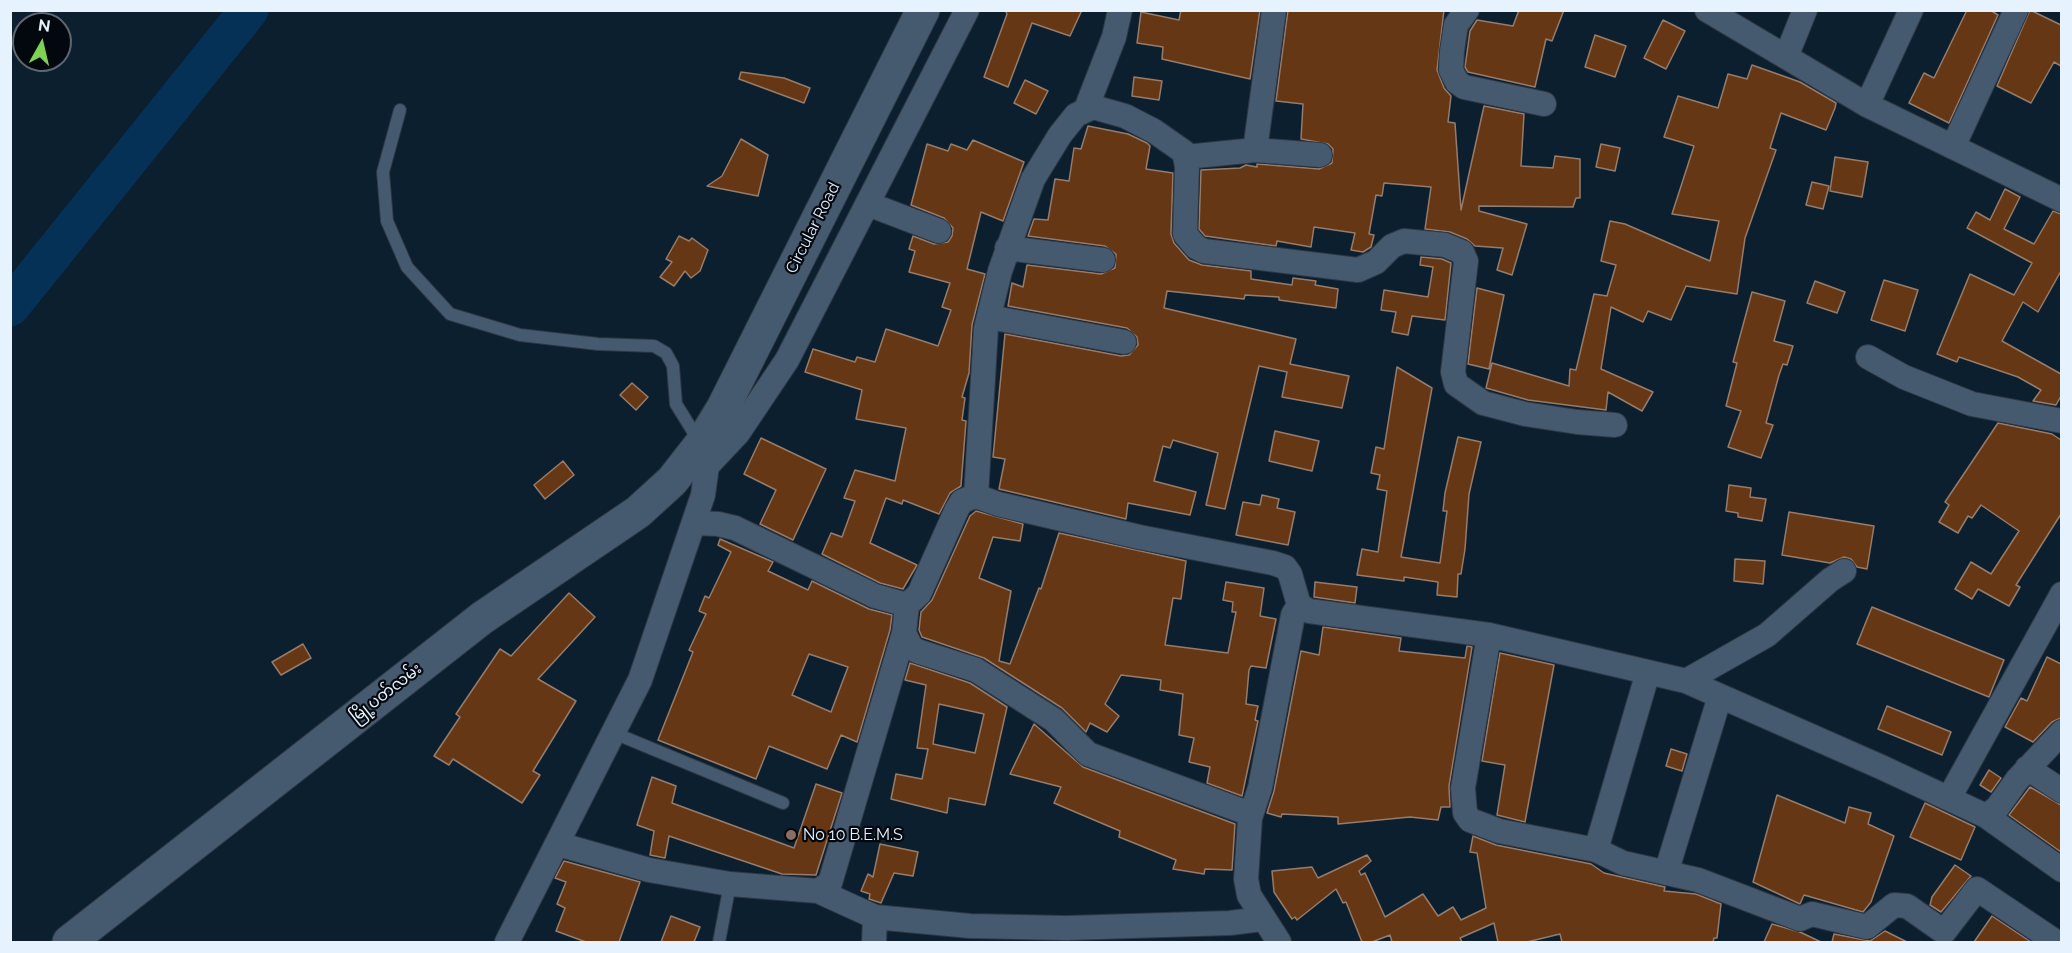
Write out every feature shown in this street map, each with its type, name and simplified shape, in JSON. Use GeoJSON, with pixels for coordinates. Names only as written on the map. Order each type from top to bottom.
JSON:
{"type":"FeatureCollection","features":[{"type":"Feature","properties":{"kind":"main road","name":"Circular Road"},"geometry":{"type":"LineString","coordinates":[[704,455],[723,408],[923,10]]}},
{"type":"Feature","properties":{"kind":"main road","name":"မြို့ပတ်လမ်း"},"geometry":{"type":"LineString","coordinates":[[69,942],[482,618],[638,512],[704,455]]}},
{"type":"Feature","properties":{"kind":"street"},"geometry":{"type":"LineString","coordinates":[[507,942],[640,680],[696,523],[703,495],[704,455],[738,433],[787,360],[967,10]]}},
{"type":"Feature","properties":{"kind":"street"},"geometry":{"type":"LineString","coordinates":[[1086,109],[1114,37],[1120,10]]}},
{"type":"Feature","properties":{"kind":"street"},"geometry":{"type":"LineString","coordinates":[[1256,150],[1274,10]]}},
{"type":"Feature","properties":{"kind":"street"},"geometry":{"type":"LineString","coordinates":[[1467,10],[1456,25],[1452,51],[1451,70],[1457,82],[1464,87],[1544,104]]}},
{"type":"Feature","properties":{"kind":"street"},"geometry":{"type":"LineString","coordinates":[[1707,10],[1867,105],[2061,200]]}},
{"type":"Feature","properties":{"kind":"street"},"geometry":{"type":"LineString","coordinates":[[1786,57],[1804,10]]}},
{"type":"Feature","properties":{"kind":"street"},"geometry":{"type":"LineString","coordinates":[[1867,105],[1911,10]]}},
{"type":"Feature","properties":{"kind":"street"},"geometry":{"type":"LineString","coordinates":[[1953,147],[2016,10]]}},
{"type":"Feature","properties":{"kind":"street"},"geometry":{"type":"LineString","coordinates":[[976,496],[982,436],[982,374],[989,316],[1007,248],[1033,179],[1060,135],[1076,115],[1086,109],[1108,110],[1125,116],[1180,148],[1186,157],[1185,234],[1196,247],[1224,254],[1358,270],[1368,268],[1392,246],[1404,241],[1455,249],[1466,256],[1453,372],[1454,380],[1462,390],[1483,403],[1525,414],[1616,425]]}},
{"type":"Feature","properties":{"kind":"street"},"geometry":{"type":"LineString","coordinates":[[1186,157],[1256,150],[1320,155]]}},
{"type":"Feature","properties":{"kind":"street"},"geometry":{"type":"LineString","coordinates":[[867,204],[939,231]]}},
{"type":"Feature","properties":{"kind":"street"},"geometry":{"type":"LineString","coordinates":[[1007,248],[1103,260]]}},
{"type":"Feature","properties":{"kind":"street"},"geometry":{"type":"LineString","coordinates":[[989,316],[1124,342]]}},
{"type":"Feature","properties":{"kind":"street"},"geometry":{"type":"LineString","coordinates":[[1868,357],[1904,377],[1972,404],[2061,422]]}},
{"type":"Feature","properties":{"kind":"street"},"geometry":{"type":"LineString","coordinates":[[818,891],[830,883],[904,633],[907,605],[919,594],[962,501],[976,496],[998,504],[1138,537],[1273,562],[1285,567],[1290,574],[1299,604],[1309,611],[1489,636],[1686,681],[1986,816],[2061,870]]}},
{"type":"Feature","properties":{"kind":"street"},"geometry":{"type":"LineString","coordinates":[[696,523],[728,525],[876,596],[907,605]]}},
{"type":"Feature","properties":{"kind":"street"},"geometry":{"type":"LineString","coordinates":[[1686,681],[1767,635],[1830,580],[1844,571]]}},
{"type":"Feature","properties":{"kind":"street"},"geometry":{"type":"LineString","coordinates":[[1949,798],[2061,594]]}},
{"type":"Feature","properties":{"kind":"street"},"geometry":{"type":"LineString","coordinates":[[1279,942],[1262,919],[1246,887],[1250,818],[1260,788],[1293,615],[1299,604]]}},
{"type":"Feature","properties":{"kind":"street"},"geometry":{"type":"LineString","coordinates":[[904,633],[911,647],[917,651],[976,670],[1045,714],[1088,754],[1236,809],[1250,818]]}},
{"type":"Feature","properties":{"kind":"street"},"geometry":{"type":"LineString","coordinates":[[1489,636],[1463,788],[1465,813],[1470,820],[1499,831],[1596,850],[1623,863],[1698,880],[1800,919],[1812,914],[1867,927],[1894,905],[1907,906],[1944,932],[1977,889],[2056,942]]}},
{"type":"Feature","properties":{"kind":"street"},"geometry":{"type":"LineString","coordinates":[[1596,850],[1648,672]]}},
{"type":"Feature","properties":{"kind":"street"},"geometry":{"type":"LineString","coordinates":[[1666,873],[1720,696]]}},
{"type":"Feature","properties":{"kind":"street"},"geometry":{"type":"LineString","coordinates":[[1986,816],[1997,808],[2027,768],[2061,732]]}},
{"type":"Feature","properties":{"kind":"street"},"geometry":{"type":"LineString","coordinates":[[2027,768],[2061,791]]}},
{"type":"Feature","properties":{"kind":"street"},"geometry":{"type":"LineString","coordinates":[[558,844],[649,870],[730,884],[818,891],[875,917],[969,934],[1067,935],[1262,919]]}},
{"type":"Feature","properties":{"kind":"street"},"geometry":{"type":"LineString","coordinates":[[874,942],[875,917]]}},
{"type":"Feature","properties":{"kind":"lane"},"geometry":{"type":"LineString","coordinates":[[400,110],[383,172],[387,221],[407,267],[450,314],[520,335],[598,344],[654,346],[666,353],[673,366],[676,404],[704,455]]}},
{"type":"Feature","properties":{"kind":"lane"},"geometry":{"type":"LineString","coordinates":[[614,733],[783,803]]}},
{"type":"Feature","properties":{"kind":"lane"},"geometry":{"type":"LineString","coordinates":[[719,942],[730,884]]}},
{"type":"Feature","properties":{"kind":"building"},"geometry":{"type":"Polygon","coordinates":[[[1005,10],[1082,10],[1070,36],[1032,23],[1008,87],[984,77],[1007,14],[1005,10]]]}},
{"type":"Feature","properties":{"kind":"building"},"geometry":{"type":"Polygon","coordinates":[[[1181,10],[1260,10],[1250,79],[1162,59],[1163,47],[1137,43],[1141,12],[1179,20],[1181,10]]]}},
{"type":"Feature","properties":{"kind":"building"},"geometry":{"type":"Polygon","coordinates":[[[1288,10],[1444,10],[1437,70],[1444,88],[1451,96],[1448,122],[1455,123],[1461,210],[1484,106],[1524,114],[1521,166],[1553,168],[1555,156],[1580,159],[1580,198],[1576,198],[1573,207],[1479,206],[1479,211],[1527,224],[1512,275],[1497,270],[1503,248],[1475,246],[1467,239],[1450,232],[1425,229],[1431,187],[1384,183],[1382,196],[1376,195],[1369,234],[1374,235],[1371,247],[1363,252],[1351,250],[1355,233],[1314,227],[1311,247],[1277,241],[1276,246],[1205,236],[1199,229],[1201,170],[1240,168],[1246,165],[1257,167],[1257,164],[1319,169],[1332,163],[1333,149],[1328,144],[1301,139],[1303,104],[1276,101],[1288,10]]]}},
{"type":"Feature","properties":{"kind":"building"},"geometry":{"type":"Polygon","coordinates":[[[1519,10],[1564,10],[1552,41],[1546,39],[1535,87],[1468,72],[1465,67],[1470,31],[1477,20],[1513,26],[1519,10]]]}},
{"type":"Feature","properties":{"kind":"building"},"geometry":{"type":"Polygon","coordinates":[[[1967,10],[1990,10],[1998,15],[1949,123],[1909,103],[1924,73],[1934,78],[1967,10]]]}},
{"type":"Feature","properties":{"kind":"building"},"geometry":{"type":"Polygon","coordinates":[[[2030,10],[2061,25],[2061,66],[2054,62],[2031,103],[1997,86],[2030,10]]]}},
{"type":"Feature","properties":{"kind":"building"},"geometry":{"type":"Polygon","coordinates":[[[1663,20],[1685,31],[1666,69],[1644,58],[1663,20]]]}},
{"type":"Feature","properties":{"kind":"building"},"geometry":{"type":"Polygon","coordinates":[[[1595,35],[1626,46],[1615,77],[1585,67],[1595,35]]]}},
{"type":"Feature","properties":{"kind":"building"},"geometry":{"type":"Polygon","coordinates":[[[1752,65],[1800,82],[1836,103],[1835,108],[1826,130],[1781,113],[1770,148],[1776,150],[1745,238],[1737,294],[1686,286],[1671,320],[1648,311],[1643,322],[1611,307],[1601,369],[1653,392],[1642,411],[1608,392],[1606,410],[1528,400],[1486,388],[1492,363],[1569,386],[1570,369],[1576,370],[1594,294],[1607,296],[1616,265],[1601,261],[1610,221],[1625,224],[1710,261],[1719,221],[1672,214],[1694,146],[1664,137],[1678,96],[1718,108],[1728,74],[1747,79],[1752,65]]]}},
{"type":"Feature","properties":{"kind":"building"},"geometry":{"type":"Polygon","coordinates":[[[741,72],[784,78],[810,88],[804,103],[739,79],[741,72]]]}},
{"type":"Feature","properties":{"kind":"building"},"geometry":{"type":"Polygon","coordinates":[[[1134,77],[1162,81],[1159,100],[1132,96],[1134,77]]]}},
{"type":"Feature","properties":{"kind":"building"},"geometry":{"type":"Polygon","coordinates":[[[1025,80],[1048,91],[1036,114],[1014,103],[1025,80]]]}},
{"type":"Feature","properties":{"kind":"building"},"geometry":{"type":"Polygon","coordinates":[[[1088,126],[1128,134],[1147,143],[1150,146],[1146,169],[1173,173],[1171,234],[1174,243],[1189,260],[1202,265],[1251,271],[1251,279],[1292,285],[1293,278],[1316,281],[1315,285],[1338,289],[1336,308],[1279,300],[1279,297],[1245,295],[1244,299],[1167,291],[1164,308],[1296,339],[1290,364],[1349,376],[1342,408],[1282,397],[1287,372],[1259,366],[1225,509],[1206,505],[1218,453],[1173,440],[1170,448],[1163,446],[1154,481],[1196,492],[1190,515],[1128,503],[1126,519],[999,489],[1005,459],[993,457],[1005,334],[1121,356],[1129,355],[1138,345],[1137,337],[1127,328],[1008,306],[1012,283],[1023,287],[1027,265],[1101,274],[1115,268],[1116,254],[1105,246],[1028,236],[1034,219],[1048,220],[1055,179],[1069,181],[1074,148],[1081,149],[1088,126]]]}},
{"type":"Feature","properties":{"kind":"building"},"geometry":{"type":"Polygon","coordinates":[[[741,139],[768,155],[758,196],[707,186],[722,176],[741,139]]]}},
{"type":"Feature","properties":{"kind":"building"},"geometry":{"type":"Polygon","coordinates":[[[973,140],[1024,162],[1003,221],[981,212],[967,269],[985,274],[972,325],[969,373],[962,397],[965,398],[962,420],[966,421],[961,486],[950,493],[939,514],[903,500],[902,504],[886,498],[870,543],[917,565],[903,589],[880,583],[822,554],[831,533],[842,537],[855,501],[844,498],[855,470],[895,481],[906,428],[856,419],[862,390],[805,372],[813,349],[855,362],[857,357],[875,362],[886,329],[938,346],[951,310],[942,307],[950,283],[909,272],[915,251],[909,249],[913,236],[934,244],[948,242],[953,228],[944,218],[911,205],[927,144],[948,151],[951,144],[967,150],[973,140]]]}},
{"type":"Feature","properties":{"kind":"building"},"geometry":{"type":"Polygon","coordinates":[[[1601,144],[1620,148],[1615,171],[1596,167],[1601,144]]]}},
{"type":"Feature","properties":{"kind":"building"},"geometry":{"type":"Polygon","coordinates":[[[1835,157],[1868,162],[1862,197],[1830,191],[1835,157]]]}},
{"type":"Feature","properties":{"kind":"building"},"geometry":{"type":"Polygon","coordinates":[[[1812,182],[1829,186],[1823,209],[1806,205],[1812,182]]]}},
{"type":"Feature","properties":{"kind":"building"},"geometry":{"type":"Polygon","coordinates":[[[2005,189],[2020,197],[2004,229],[2034,244],[2053,211],[2061,214],[2061,271],[2038,312],[2023,302],[2002,341],[2061,374],[2061,396],[2056,405],[2033,401],[2041,390],[2018,377],[1959,357],[1957,362],[1937,354],[1970,274],[2014,295],[2032,263],[1967,228],[1976,212],[1990,220],[2005,189]]]}},
{"type":"Feature","properties":{"kind":"building"},"geometry":{"type":"Polygon","coordinates":[[[679,236],[689,241],[692,238],[708,250],[700,271],[691,278],[685,271],[674,286],[660,277],[672,262],[666,259],[679,236]]]}},
{"type":"Feature","properties":{"kind":"building"},"geometry":{"type":"Polygon","coordinates":[[[1421,257],[1442,259],[1451,263],[1445,320],[1412,316],[1408,335],[1392,332],[1396,312],[1381,310],[1384,290],[1428,297],[1433,267],[1420,265],[1421,257]]]}},
{"type":"Feature","properties":{"kind":"building"},"geometry":{"type":"Polygon","coordinates":[[[1884,280],[1918,290],[1905,331],[1871,320],[1884,280]]]}},
{"type":"Feature","properties":{"kind":"building"},"geometry":{"type":"Polygon","coordinates":[[[1815,281],[1845,292],[1837,313],[1807,303],[1815,281]]]}},
{"type":"Feature","properties":{"kind":"building"},"geometry":{"type":"Polygon","coordinates":[[[1477,288],[1504,295],[1489,369],[1468,364],[1477,288]]]}},
{"type":"Feature","properties":{"kind":"building"},"geometry":{"type":"Polygon","coordinates":[[[1752,292],[1785,301],[1774,341],[1793,346],[1787,365],[1783,364],[1779,375],[1766,423],[1773,425],[1761,458],[1728,447],[1741,411],[1726,406],[1737,363],[1733,362],[1752,292]]]}},
{"type":"Feature","properties":{"kind":"building"},"geometry":{"type":"Polygon","coordinates":[[[1397,367],[1432,388],[1401,557],[1440,563],[1447,511],[1443,511],[1445,493],[1458,437],[1481,442],[1469,494],[1465,549],[1461,574],[1458,574],[1457,597],[1437,595],[1438,582],[1404,577],[1404,581],[1357,575],[1362,549],[1378,552],[1387,491],[1377,489],[1380,475],[1371,473],[1376,447],[1384,449],[1397,367]]]}},
{"type":"Feature","properties":{"kind":"building"},"geometry":{"type":"Polygon","coordinates":[[[632,383],[648,397],[636,410],[620,395],[632,383]]]}},
{"type":"Feature","properties":{"kind":"building"},"geometry":{"type":"Polygon","coordinates":[[[1998,423],[2052,434],[2061,440],[2061,514],[2016,585],[2020,587],[2009,606],[1978,589],[1972,599],[1955,589],[1971,562],[1991,574],[2019,531],[1981,505],[1972,518],[1968,516],[1958,533],[1939,522],[1949,505],[1945,502],[1998,423]]]}},
{"type":"Feature","properties":{"kind":"building"},"geometry":{"type":"Polygon","coordinates":[[[1275,431],[1319,441],[1312,471],[1269,461],[1275,431]]]}},
{"type":"Feature","properties":{"kind":"building"},"geometry":{"type":"Polygon","coordinates":[[[761,438],[826,469],[793,540],[760,524],[776,490],[744,474],[761,438]]]}},
{"type":"Feature","properties":{"kind":"building"},"geometry":{"type":"Polygon","coordinates":[[[563,461],[574,475],[545,499],[534,485],[563,461]]]}},
{"type":"Feature","properties":{"kind":"building"},"geometry":{"type":"Polygon","coordinates":[[[1729,485],[1751,488],[1750,497],[1766,499],[1762,521],[1738,517],[1738,513],[1726,511],[1729,485]]]}},
{"type":"Feature","properties":{"kind":"building"},"geometry":{"type":"Polygon","coordinates":[[[1262,495],[1279,499],[1277,508],[1295,512],[1288,545],[1236,535],[1243,502],[1260,505],[1262,495]]]}},
{"type":"Feature","properties":{"kind":"building"},"geometry":{"type":"Polygon","coordinates":[[[976,511],[1023,524],[1020,541],[993,537],[979,578],[1011,591],[999,661],[1010,664],[1039,588],[1041,589],[1059,533],[1186,561],[1181,599],[1173,598],[1165,645],[1228,653],[1236,612],[1232,612],[1233,602],[1223,600],[1226,582],[1264,588],[1260,616],[1276,619],[1266,668],[1251,666],[1249,670],[1246,704],[1258,706],[1255,720],[1258,721],[1242,796],[1207,783],[1210,767],[1189,762],[1194,738],[1179,735],[1183,694],[1160,690],[1161,680],[1121,675],[1105,704],[1119,716],[1107,732],[1090,723],[1086,732],[1062,708],[984,658],[922,637],[919,630],[921,612],[932,600],[970,516],[976,511]]]}},
{"type":"Feature","properties":{"kind":"building"},"geometry":{"type":"Polygon","coordinates":[[[1789,512],[1874,526],[1867,569],[1857,567],[1851,559],[1844,557],[1830,563],[1782,555],[1789,512]]]}},
{"type":"Feature","properties":{"kind":"building"},"geometry":{"type":"Polygon","coordinates":[[[720,539],[773,562],[768,571],[808,590],[812,581],[869,609],[892,615],[890,630],[857,742],[841,735],[827,769],[769,746],[756,779],[658,740],[693,652],[689,650],[706,614],[699,611],[705,596],[709,598],[731,552],[718,545],[720,539]],[[809,654],[792,695],[831,712],[848,667],[809,654]]]}},
{"type":"Feature","properties":{"kind":"building"},"geometry":{"type":"Polygon","coordinates":[[[1735,559],[1765,561],[1763,584],[1734,581],[1735,559]]]}},
{"type":"Feature","properties":{"kind":"building"},"geometry":{"type":"Polygon","coordinates":[[[1315,582],[1357,587],[1355,603],[1314,597],[1315,582]]]}},
{"type":"Feature","properties":{"kind":"building"},"geometry":{"type":"Polygon","coordinates":[[[569,593],[595,617],[538,679],[576,701],[533,771],[540,775],[522,803],[453,759],[449,765],[434,756],[460,717],[456,714],[500,649],[511,656],[569,593]]]}},
{"type":"Feature","properties":{"kind":"building"},"geometry":{"type":"Polygon","coordinates":[[[1872,607],[2004,660],[1989,697],[1857,644],[1872,607]]]}},
{"type":"Feature","properties":{"kind":"building"},"geometry":{"type":"Polygon","coordinates":[[[1323,627],[1401,638],[1399,651],[1465,658],[1467,646],[1472,647],[1449,786],[1450,807],[1441,807],[1438,820],[1410,817],[1338,824],[1338,817],[1282,814],[1281,817],[1267,813],[1274,791],[1301,651],[1319,655],[1323,627]]]}},
{"type":"Feature","properties":{"kind":"building"},"geometry":{"type":"Polygon","coordinates":[[[303,644],[311,658],[281,675],[272,662],[303,644]]]}},
{"type":"Feature","properties":{"kind":"building"},"geometry":{"type":"Polygon","coordinates":[[[1500,653],[1554,665],[1525,822],[1497,815],[1505,765],[1482,761],[1500,653]]]}},
{"type":"Feature","properties":{"kind":"building"},"geometry":{"type":"Polygon","coordinates":[[[2047,657],[2061,664],[2061,718],[2052,722],[2033,742],[2005,727],[2021,698],[2027,701],[2047,657]]]}},
{"type":"Feature","properties":{"kind":"building"},"geometry":{"type":"Polygon","coordinates":[[[910,663],[970,683],[1007,707],[985,805],[949,798],[947,813],[891,799],[896,774],[922,779],[928,749],[917,748],[926,685],[905,680],[910,663]],[[939,704],[933,744],[975,753],[984,714],[939,704]]]}},
{"type":"Feature","properties":{"kind":"building"},"geometry":{"type":"Polygon","coordinates":[[[1887,706],[1951,732],[1942,755],[1878,729],[1887,706]]]}},
{"type":"Feature","properties":{"kind":"building"},"geometry":{"type":"Polygon","coordinates":[[[1034,724],[1083,767],[1235,824],[1232,870],[1205,869],[1204,874],[1173,869],[1176,860],[1119,837],[1120,831],[1054,803],[1061,787],[1010,774],[1034,724]]]}},
{"type":"Feature","properties":{"kind":"building"},"geometry":{"type":"Polygon","coordinates":[[[1671,749],[1687,754],[1682,771],[1666,766],[1671,749]]]}},
{"type":"Feature","properties":{"kind":"building"},"geometry":{"type":"Polygon","coordinates":[[[1989,770],[2001,778],[1991,792],[1980,785],[1989,770]]]}},
{"type":"Feature","properties":{"kind":"building"},"geometry":{"type":"Polygon","coordinates":[[[652,777],[676,786],[672,803],[794,848],[816,784],[842,793],[816,875],[782,874],[669,836],[665,858],[650,855],[654,831],[637,825],[652,777]]]}},
{"type":"Feature","properties":{"kind":"building"},"geometry":{"type":"Polygon","coordinates":[[[2030,787],[2061,805],[2061,852],[2009,815],[2030,787]]]}},
{"type":"Feature","properties":{"kind":"building"},"geometry":{"type":"Polygon","coordinates":[[[1777,795],[1845,823],[1849,807],[1871,813],[1868,824],[1894,836],[1871,902],[1863,912],[1804,895],[1800,904],[1753,882],[1777,795]]]}},
{"type":"Feature","properties":{"kind":"building"},"geometry":{"type":"Polygon","coordinates":[[[1925,803],[1975,827],[1961,860],[1910,837],[1925,803]]]}},
{"type":"Feature","properties":{"kind":"building"},"geometry":{"type":"Polygon","coordinates":[[[1473,836],[1496,845],[1591,864],[1604,873],[1665,887],[1664,891],[1696,894],[1721,904],[1717,938],[1714,938],[1713,942],[1562,942],[1560,934],[1527,942],[1498,942],[1494,923],[1460,938],[1462,942],[1392,942],[1390,935],[1372,942],[1362,942],[1346,902],[1343,903],[1336,889],[1297,920],[1295,917],[1292,919],[1274,892],[1272,871],[1312,867],[1318,878],[1367,855],[1371,861],[1359,871],[1361,875],[1365,873],[1385,917],[1423,894],[1438,916],[1453,907],[1461,920],[1486,908],[1477,853],[1470,852],[1473,836]]]}},
{"type":"Feature","properties":{"kind":"building"},"geometry":{"type":"Polygon","coordinates":[[[880,844],[918,852],[913,876],[894,873],[881,903],[869,899],[870,894],[861,891],[868,874],[873,877],[880,844]]]}},
{"type":"Feature","properties":{"kind":"building"},"geometry":{"type":"Polygon","coordinates":[[[564,861],[640,882],[619,942],[586,942],[556,931],[565,908],[557,904],[566,882],[555,878],[564,861]]]}},
{"type":"Feature","properties":{"kind":"building"},"geometry":{"type":"Polygon","coordinates":[[[1955,865],[1971,876],[1941,912],[1930,905],[1932,897],[1955,865]]]}},
{"type":"Feature","properties":{"kind":"building"},"geometry":{"type":"Polygon","coordinates":[[[671,916],[700,927],[694,942],[661,942],[671,916]]]}},
{"type":"Feature","properties":{"kind":"building"},"geometry":{"type":"Polygon","coordinates":[[[1992,916],[2031,942],[1974,942],[1992,916]]]}},
{"type":"Feature","properties":{"kind":"building"},"geometry":{"type":"Polygon","coordinates":[[[1772,924],[1800,932],[1821,942],[1764,942],[1772,924]]]}},
{"type":"Feature","properties":{"kind":"building"},"geometry":{"type":"Polygon","coordinates":[[[1885,931],[1907,942],[1832,942],[1834,934],[1870,941],[1885,931]]]}},
{"type":"Feature","properties":{"kind":"waterway"},"geometry":{"type":"LineString","coordinates":[[10,307],[249,10]]}},
{"type":"Feature","properties":{"kind":"place","name":"No 10 B.E.M.S"},"geometry":{"type":"Point","coordinates":[791,835]}}]}
